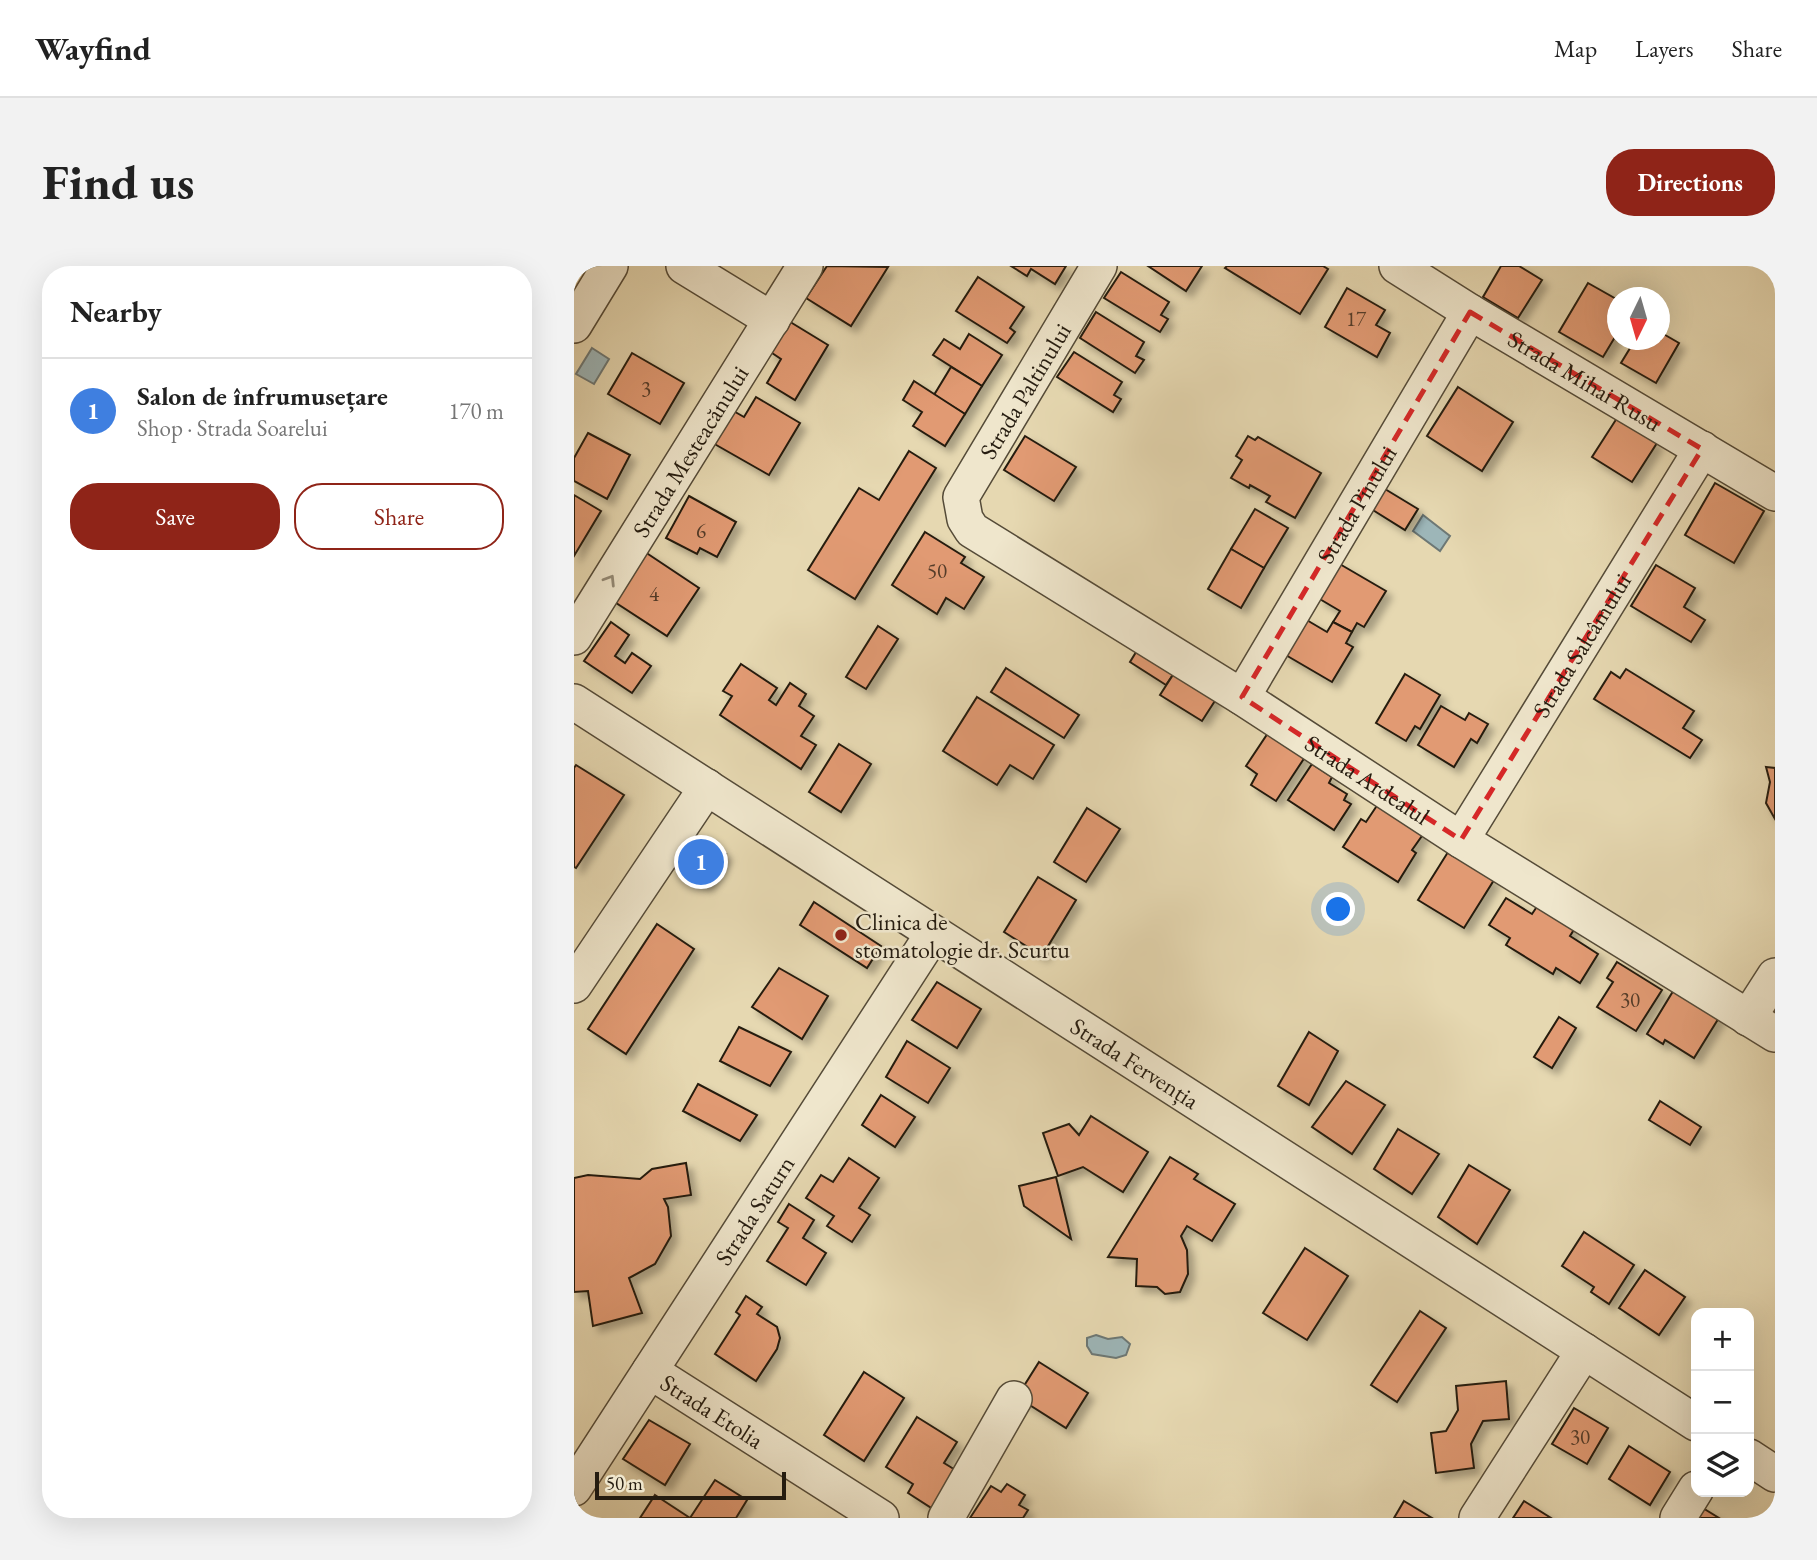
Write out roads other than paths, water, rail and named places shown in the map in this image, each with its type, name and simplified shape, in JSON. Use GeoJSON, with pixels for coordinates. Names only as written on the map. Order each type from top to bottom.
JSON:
{"type":"FeatureCollection","features":[{"type":"Feature","properties":{"kind":"street"},"geometry":{"type":"LineString","coordinates":[[574,325],[610,266]]}},
{"type":"Feature","properties":{"kind":"street"},"geometry":{"type":"LineString","coordinates":[[684,266],[772,320]]}},
{"type":"Feature","properties":{"kind":"street","name":"Strada Mesteacănului"},"geometry":{"type":"LineString","coordinates":[[574,638],[805,266]]}},
{"type":"Feature","properties":{"kind":"street","name":"Strada Paltinului"},"geometry":{"type":"LineString","coordinates":[[965,519],[961,498],[1099,266]]}},
{"type":"Feature","properties":{"kind":"street","name":"Strada Mihai Rusu"},"geometry":{"type":"LineString","coordinates":[[1397,266],[1775,493]]}},
{"type":"Feature","properties":{"kind":"street","name":"Strada Pinului"},"geometry":{"type":"LineString","coordinates":[[1242,697],[1470,312]]}},
{"type":"Feature","properties":{"kind":"street","name":"Strada Salcâmului"},"geometry":{"type":"LineString","coordinates":[[1461,840],[1702,449]]}},
{"type":"Feature","properties":{"kind":"street","name":"Strada Ardealul"},"geometry":{"type":"LineString","coordinates":[[965,519],[972,530],[1242,697],[1461,840],[1761,1026]]}},
{"type":"Feature","properties":{"kind":"street","name":"Strada Fervenția"},"geometry":{"type":"LineString","coordinates":[[574,702],[1691,1420]]}},
{"type":"Feature","properties":{"kind":"street"},"geometry":{"type":"LineString","coordinates":[[574,985],[707,787]]}},
{"type":"Feature","properties":{"kind":"street","name":"Strada Saturn"},"geometry":{"type":"LineString","coordinates":[[574,1488],[933,933]]}},
{"type":"Feature","properties":{"kind":"street"},"geometry":{"type":"LineString","coordinates":[[1761,1026],[1775,976]]}},
{"type":"Feature","properties":{"kind":"street"},"geometry":{"type":"LineString","coordinates":[[1477,1518],[1584,1351]]}},
{"type":"Feature","properties":{"kind":"street","name":"Strada Etolia"},"geometry":{"type":"LineString","coordinates":[[650,1371],[881,1518]]}},
{"type":"Feature","properties":{"kind":"street"},"geometry":{"type":"LineString","coordinates":[[946,1518],[1014,1399]]}},
{"type":"Feature","properties":{"kind":"street"},"geometry":{"type":"LineString","coordinates":[[1754,1460],[1775,1474]]}},
{"type":"Feature","properties":{"kind":"street"},"geometry":{"type":"LineString","coordinates":[[1678,1518],[1691,1497]]}},
{"type":"Feature","properties":{"kind":"water"},"geometry":{"type":"Polygon","coordinates":[[[592,348],[609,359],[594,384],[576,374],[592,348]]]}},
{"type":"Feature","properties":{"kind":"water"},"geometry":{"type":"Polygon","coordinates":[[[1423,515],[1450,536],[1440,551],[1413,531],[1423,515]]]}},
{"type":"Feature","properties":{"kind":"water"},"geometry":{"type":"Polygon","coordinates":[[[1096,1335],[1108,1339],[1122,1337],[1130,1344],[1126,1355],[1116,1358],[1092,1354],[1087,1346],[1087,1338],[1096,1335]]]}},
{"type":"Feature","properties":{"kind":"place","name":"Salon de înfrumusețare"},"geometry":{"type":"Point","coordinates":[701,862]}},
{"type":"Feature","properties":{"kind":"place","name":"Clinica de stomatologie dr. Scurtu"},"geometry":{"type":"Point","coordinates":[841,935]}}]}
